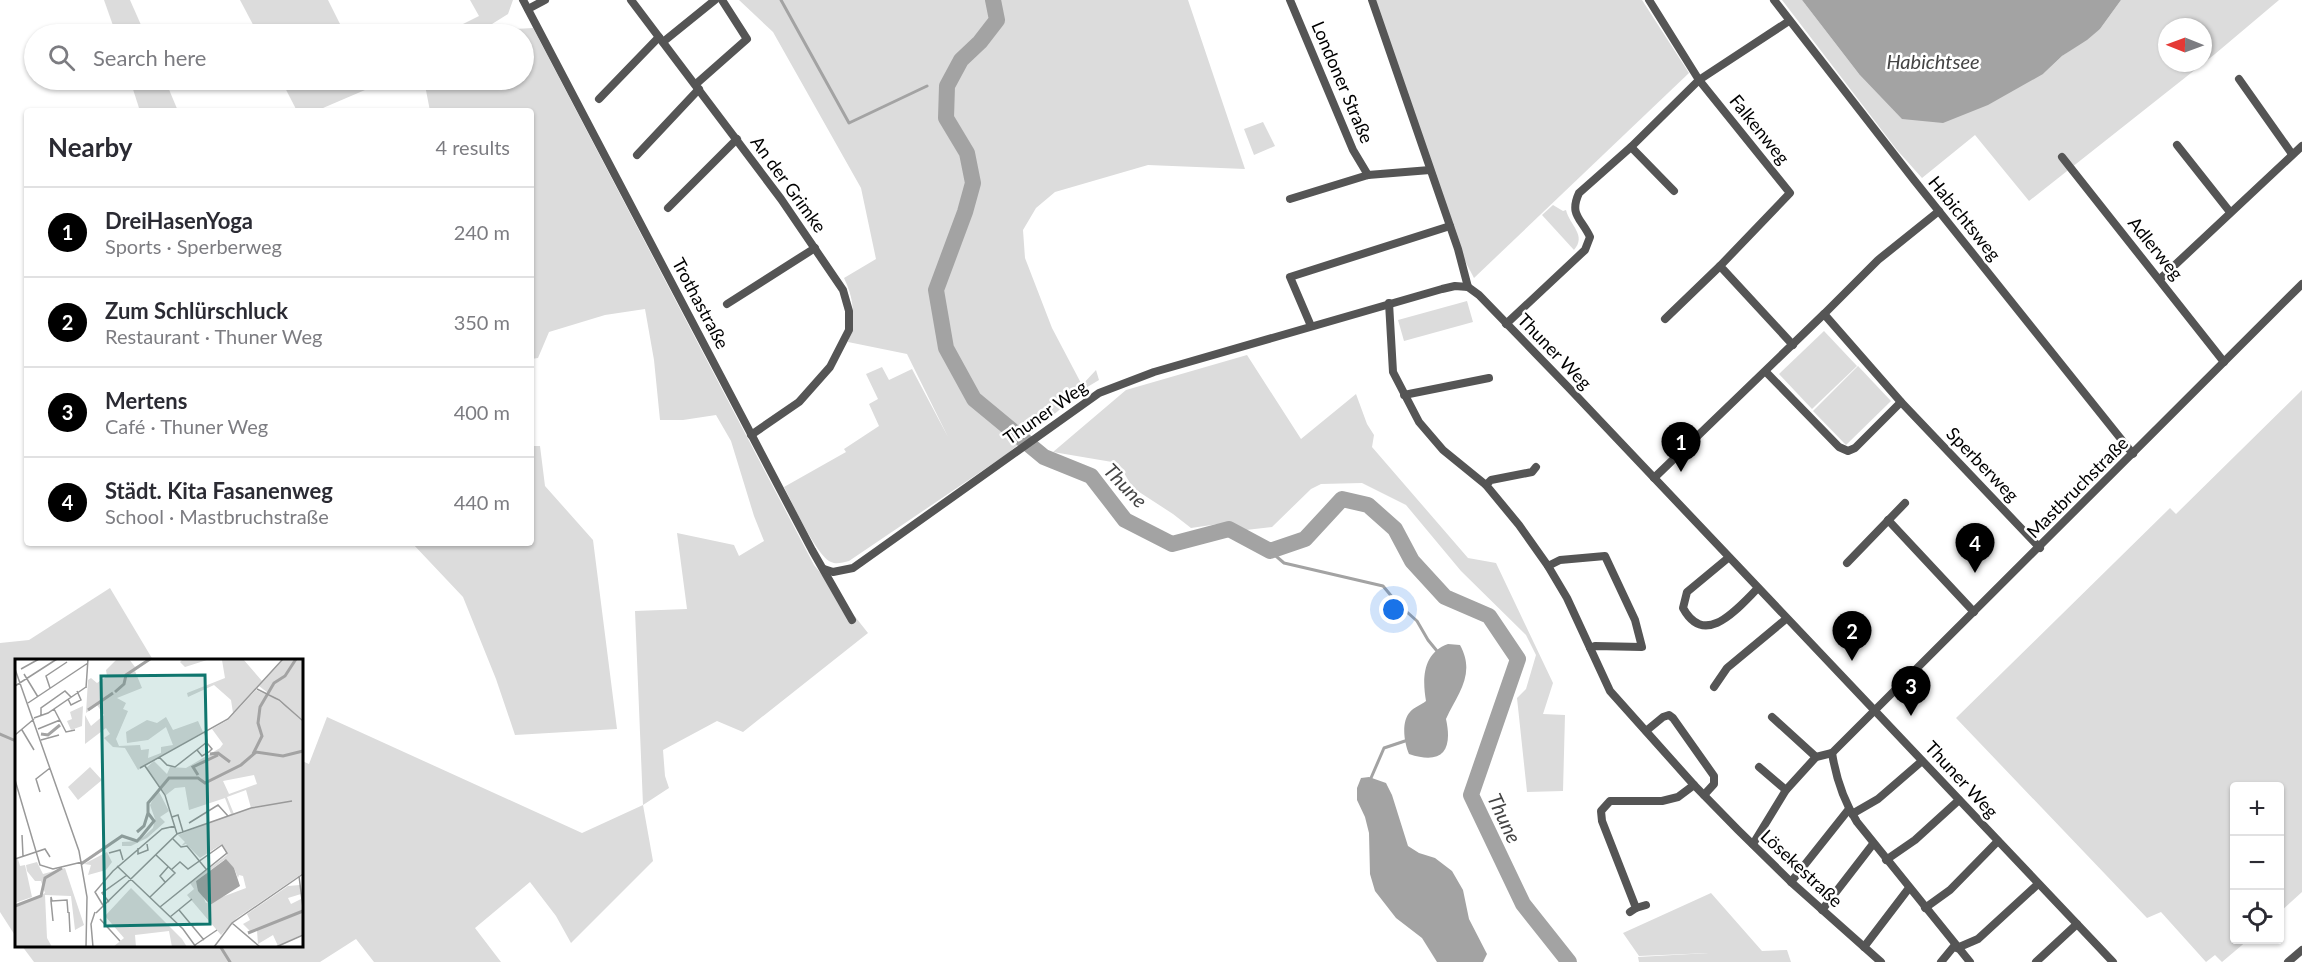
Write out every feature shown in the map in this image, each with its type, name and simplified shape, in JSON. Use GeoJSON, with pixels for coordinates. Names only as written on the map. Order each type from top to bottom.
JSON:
{"type":"FeatureCollection","features":[{"type":"Feature","properties":{"kind":"street","name":"Trothastraße"},"geometry":{"type":"LineString","coordinates":[[523,0],[751,435],[852,620]]}},
{"type":"Feature","properties":{"kind":"street"},"geometry":{"type":"LineString","coordinates":[[528,9],[545,0]]}},
{"type":"Feature","properties":{"kind":"street","name":"An der Grimke"},"geometry":{"type":"LineString","coordinates":[[631,0],[698,86],[815,248],[843,290],[849,311],[849,330],[830,367],[799,402],[751,435]]}},
{"type":"Feature","properties":{"kind":"street"},"geometry":{"type":"LineString","coordinates":[[599,99],[661,40],[715,0]]}},
{"type":"Feature","properties":{"kind":"street"},"geometry":{"type":"LineString","coordinates":[[637,155],[698,86],[747,39],[722,0]]}},
{"type":"Feature","properties":{"kind":"street","name":"Londoner Straße"},"geometry":{"type":"LineString","coordinates":[[1290,0],[1353,150],[1368,175]]}},
{"type":"Feature","properties":{"kind":"street"},"geometry":{"type":"LineString","coordinates":[[1372,0],[1457,246],[1468,287]]}},
{"type":"Feature","properties":{"kind":"street","name":"Falkenweg"},"geometry":{"type":"LineString","coordinates":[[1649,0],[1699,80],[1790,193],[1665,319]]}},
{"type":"Feature","properties":{"kind":"street","name":"Habichtsweg"},"geometry":{"type":"LineString","coordinates":[[1774,0],[2133,454]]}},
{"type":"Feature","properties":{"kind":"street"},"geometry":{"type":"LineString","coordinates":[[1506,324],[1585,249],[1590,237],[1574,212],[1579,193],[1631,147],[1699,80],[1789,21]]}},
{"type":"Feature","properties":{"kind":"street"},"geometry":{"type":"LineString","coordinates":[[2239,79],[2292,154]]}},
{"type":"Feature","properties":{"kind":"street","name":"An der Grimke"},"geometry":{"type":"LineString","coordinates":[[668,208],[737,139]]}},
{"type":"Feature","properties":{"kind":"street"},"geometry":{"type":"LineString","coordinates":[[2177,145],[2230,212]]}},
{"type":"Feature","properties":{"kind":"street"},"geometry":{"type":"LineString","coordinates":[[2160,279],[2302,146]]}},
{"type":"Feature","properties":{"kind":"street"},"geometry":{"type":"LineString","coordinates":[[1631,147],[1674,191]]}},
{"type":"Feature","properties":{"kind":"street","name":"Adlerweg"},"geometry":{"type":"LineString","coordinates":[[2062,157],[2224,362]]}},
{"type":"Feature","properties":{"kind":"street"},"geometry":{"type":"LineString","coordinates":[[1290,199],[1368,175],[1430,170]]}},
{"type":"Feature","properties":{"kind":"street"},"geometry":{"type":"LineString","coordinates":[[1654,478],[1766,372],[1878,260],[1939,211]]}},
{"type":"Feature","properties":{"kind":"street"},"geometry":{"type":"LineString","coordinates":[[1311,326],[1290,277],[1450,226]]}},
{"type":"Feature","properties":{"kind":"street","name":"An der Grimke"},"geometry":{"type":"LineString","coordinates":[[727,304],[815,248]]}},
{"type":"Feature","properties":{"kind":"street"},"geometry":{"type":"LineString","coordinates":[[1720,266],[1793,345]]}},
{"type":"Feature","properties":{"kind":"street","name":"Mastbruchstraße"},"geometry":{"type":"LineString","coordinates":[[1832,753],[2040,548],[2302,284]]}},
{"type":"Feature","properties":{"kind":"street","name":"Thuner Weg"},"geometry":{"type":"LineString","coordinates":[[824,569],[833,572],[853,568],[1103,391],[1154,372],[1389,303],[1455,286],[1468,287],[1479,295],[1654,478],[2113,962]]}},
{"type":"Feature","properties":{"kind":"street","name":"Lösekestraße"},"geometry":{"type":"LineString","coordinates":[[1389,303],[1394,372],[1419,422],[1443,450],[1486,485],[1513,516],[1567,598],[1610,692],[1694,785],[1791,882],[1881,962]]}},
{"type":"Feature","properties":{"kind":"street","name":"Sperberweg"},"geometry":{"type":"LineString","coordinates":[[1824,314],[1901,402],[2040,548]]}},
{"type":"Feature","properties":{"kind":"street"},"geometry":{"type":"LineString","coordinates":[[1766,372],[1839,447],[1848,451],[1855,448],[1901,402]]}},
{"type":"Feature","properties":{"kind":"street"},"geometry":{"type":"LineString","coordinates":[[1404,395],[1489,378]]}},
{"type":"Feature","properties":{"kind":"street"},"geometry":{"type":"LineString","coordinates":[[1486,485],[1491,480],[1532,472],[1536,467]]}},
{"type":"Feature","properties":{"kind":"street"},"geometry":{"type":"LineString","coordinates":[[1847,563],[1905,503]]}},
{"type":"Feature","properties":{"kind":"street"},"geometry":{"type":"LineString","coordinates":[[1888,520],[1974,612]]}},
{"type":"Feature","properties":{"kind":"street"},"geometry":{"type":"LineString","coordinates":[[1548,566],[1554,561],[1605,556],[1635,620],[1642,647],[1595,646],[1590,648]]}},
{"type":"Feature","properties":{"kind":"street"},"geometry":{"type":"LineString","coordinates":[[1728,558],[1687,591],[1683,608],[1689,619],[1696,625],[1703,626],[1721,621],[1758,589]]}},
{"type":"Feature","properties":{"kind":"street"},"geometry":{"type":"LineString","coordinates":[[1714,687],[1727,668],[1786,619]]}},
{"type":"Feature","properties":{"kind":"street"},"geometry":{"type":"LineString","coordinates":[[1647,731],[1663,717],[1670,715],[1673,718],[1714,776],[1714,784],[1704,795]]}},
{"type":"Feature","properties":{"kind":"street"},"geometry":{"type":"LineString","coordinates":[[1772,717],[1816,757]]}},
{"type":"Feature","properties":{"kind":"street"},"geometry":{"type":"LineString","coordinates":[[1753,844],[1786,790],[1816,757],[1832,753],[1838,782],[1851,812],[1873,844],[1970,962]]}},
{"type":"Feature","properties":{"kind":"street"},"geometry":{"type":"LineString","coordinates":[[1791,882],[1851,812],[1878,799],[1922,761]]}},
{"type":"Feature","properties":{"kind":"street"},"geometry":{"type":"LineString","coordinates":[[1759,767],[1786,790]]}},
{"type":"Feature","properties":{"kind":"street"},"geometry":{"type":"LineString","coordinates":[[1646,905],[1633,910],[1602,821],[1601,811],[1610,801],[1662,801],[1678,797],[1694,785]]}},
{"type":"Feature","properties":{"kind":"street"},"geometry":{"type":"LineString","coordinates":[[1886,860],[1915,840],[1959,800]]}},
{"type":"Feature","properties":{"kind":"street"},"geometry":{"type":"LineString","coordinates":[[1925,908],[1950,890],[1998,841]]}},
{"type":"Feature","properties":{"kind":"street"},"geometry":{"type":"LineString","coordinates":[[1822,910],[1873,844]]}},
{"type":"Feature","properties":{"kind":"street"},"geometry":{"type":"LineString","coordinates":[[1941,962],[1956,946],[1978,939],[2038,884]]}},
{"type":"Feature","properties":{"kind":"street"},"geometry":{"type":"LineString","coordinates":[[1864,947],[1909,888]]}},
{"type":"Feature","properties":{"kind":"street"},"geometry":{"type":"LineString","coordinates":[[2036,962],[2077,924]]}},
{"type":"Feature","properties":{"kind":"street"},"geometry":{"type":"LineString","coordinates":[[2288,962],[2302,950]]}},
{"type":"Feature","properties":{"kind":"shaded area"},"geometry":{"type":"Polygon","coordinates":[[[104,0],[130,0],[141,24],[112,24],[104,0]]]}},
{"type":"Feature","properties":{"kind":"shaded area"},"geometry":{"type":"Polygon","coordinates":[[[240,0],[328,0],[340,24],[253,24],[240,0]]]}},
{"type":"Feature","properties":{"kind":"shaded area"},"geometry":{"type":"Polygon","coordinates":[[[470,0],[513,0],[508,14],[492,24],[463,24],[479,16],[470,0]]]}},
{"type":"Feature","properties":{"kind":"shaded area"},"geometry":{"type":"Polygon","coordinates":[[[739,0],[1188,0],[1245,169],[1148,165],[1055,192],[1036,208],[1023,230],[1025,258],[1052,328],[1082,385],[1096,370],[1099,380],[1084,389],[1007,454],[849,561],[840,563],[831,562],[819,550],[784,487],[846,452],[844,449],[879,426],[869,404],[878,399],[866,374],[882,367],[889,380],[912,369],[948,437],[907,354],[848,342],[853,310],[844,278],[876,259],[861,188],[773,32],[739,0]]]}},
{"type":"Feature","properties":{"kind":"shaded area"},"geometry":{"type":"Polygon","coordinates":[[[1373,0],[1642,0],[1689,73],[1474,278],[1455,242],[1373,0]]]}},
{"type":"Feature","properties":{"kind":"shaded area"},"geometry":{"type":"Polygon","coordinates":[[[1782,0],[1802,0],[1859,74],[2043,74],[2062,56],[2100,29],[2121,0],[2279,0],[2212,56],[2212,18],[2158,18],[2158,72],[2192,72],[2029,201],[1975,135],[1922,178],[1897,150],[1782,0]]]}},
{"type":"Feature","properties":{"kind":"shaded area"},"geometry":{"type":"Polygon","coordinates":[[[534,30],[814,565],[868,633],[743,732],[717,721],[663,750],[665,776],[669,788],[643,805],[635,611],[687,609],[677,533],[734,545],[739,556],[764,541],[731,441],[716,415],[683,420],[660,420],[654,360],[645,309],[605,315],[549,332],[538,358],[534,359],[534,108],[429,108],[426,90],[534,90],[534,30]]]}},
{"type":"Feature","properties":{"kind":"shaded area"},"geometry":{"type":"Polygon","coordinates":[[[133,90],[169,90],[177,108],[139,108],[133,90]]]}},
{"type":"Feature","properties":{"kind":"shaded area"},"geometry":{"type":"Polygon","coordinates":[[[286,90],[365,90],[323,108],[295,108],[286,90]]]}},
{"type":"Feature","properties":{"kind":"shaded area"},"geometry":{"type":"Polygon","coordinates":[[[1263,122],[1275,146],[1254,155],[1244,129],[1263,122]]]}},
{"type":"Feature","properties":{"kind":"shaded area"},"geometry":{"type":"Polygon","coordinates":[[[1553,205],[1563,211],[1566,210],[1576,230],[1579,240],[1574,250],[1542,215],[1553,205]]]}},
{"type":"Feature","properties":{"kind":"shaded area"},"geometry":{"type":"Polygon","coordinates":[[[1467,301],[1473,322],[1404,341],[1398,320],[1467,301]]]}},
{"type":"Feature","properties":{"kind":"shaded area"},"geometry":{"type":"Polygon","coordinates":[[[1824,331],[1857,366],[1812,409],[1779,374],[1824,331]]]}},
{"type":"Feature","properties":{"kind":"shaded area"},"geometry":{"type":"Polygon","coordinates":[[[1247,355],[1301,439],[1356,394],[1367,424],[1374,435],[1372,447],[1468,558],[1496,563],[1553,683],[1543,714],[1565,715],[1563,791],[1527,792],[1517,698],[1526,689],[1536,655],[1526,635],[1461,571],[1406,505],[1362,483],[1321,484],[1311,489],[1272,527],[1246,530],[1225,523],[1191,528],[1133,488],[1118,463],[1053,452],[1126,390],[1247,355]]]}},
{"type":"Feature","properties":{"kind":"shaded area"},"geometry":{"type":"Polygon","coordinates":[[[1858,366],[1891,401],[1846,445],[1813,411],[1858,366]]]}},
{"type":"Feature","properties":{"kind":"shaded area"},"geometry":{"type":"Polygon","coordinates":[[[2302,390],[2302,892],[2284,908],[2284,782],[2230,782],[2230,944],[2243,944],[2222,962],[2215,955],[2206,962],[2161,912],[2147,918],[1956,718],[2170,508],[2176,514],[2302,390]]]}},
{"type":"Feature","properties":{"kind":"shaded area"},"geometry":{"type":"Polygon","coordinates":[[[534,446],[540,446],[545,486],[593,540],[617,729],[515,735],[496,679],[463,597],[415,546],[534,546],[534,446]]]}},
{"type":"Feature","properties":{"kind":"shaded area"},"geometry":{"type":"Polygon","coordinates":[[[110,588],[152,659],[15,659],[15,935],[0,912],[0,643],[29,640],[110,588]]]}},
{"type":"Feature","properties":{"kind":"shaded area"},"geometry":{"type":"Polygon","coordinates":[[[327,717],[582,833],[643,805],[653,861],[571,943],[556,916],[530,882],[475,928],[501,962],[374,962],[356,939],[320,962],[34,962],[23,947],[303,947],[303,761],[309,764],[327,717]]]}},
{"type":"Feature","properties":{"kind":"shaded area"},"geometry":{"type":"Polygon","coordinates":[[[1711,893],[1762,951],[1787,950],[1791,962],[1639,962],[1638,957],[1709,953],[1639,956],[1623,933],[1711,893]]]}},
{"type":"Feature","properties":{"kind":"water","name":"Habichtsee"},"geometry":{"type":"Polygon","coordinates":[[[1802,0],[2121,0],[2100,29],[2062,56],[2043,74],[1988,105],[1943,123],[1902,119],[1859,74],[1802,0]]]}},
{"type":"Feature","properties":{"kind":"water"},"geometry":{"type":"Polygon","coordinates":[[[1448,644],[1460,645],[1464,655],[1466,674],[1460,692],[1446,719],[1448,740],[1446,747],[1442,753],[1430,758],[1409,754],[1405,738],[1405,721],[1412,710],[1426,701],[1424,684],[1429,660],[1433,653],[1448,644]]]}},
{"type":"Feature","properties":{"kind":"water"},"geometry":{"type":"Polygon","coordinates":[[[1369,777],[1386,783],[1408,846],[1419,853],[1435,858],[1452,871],[1463,890],[1469,919],[1487,954],[1483,962],[1437,962],[1422,938],[1396,918],[1375,891],[1370,874],[1369,833],[1357,800],[1357,788],[1361,778],[1369,777]]]}},
{"type":"Feature","properties":{"kind":"waterway"},"geometry":{"type":"LineString","coordinates":[[781,0],[849,123],[927,86]]}},
{"type":"Feature","properties":{"kind":"waterway","name":"Thune"},"geometry":{"type":"LineString","coordinates":[[993,0],[997,20],[980,42],[961,60],[947,86],[946,118],[967,153],[973,183],[965,212],[936,290],[946,348],[974,399],[1044,457],[1091,476],[1125,520],[1172,544],[1229,529],[1270,551],[1305,539],[1342,499],[1368,505],[1395,529],[1412,561],[1445,597],[1489,616],[1518,659],[1471,795],[1523,904],[1569,962]]}},
{"type":"Feature","properties":{"kind":"waterway"},"geometry":{"type":"LineString","coordinates":[[1270,551],[1284,563],[1383,586],[1417,621],[1437,651]]}},
{"type":"Feature","properties":{"kind":"waterway"},"geometry":{"type":"LineString","coordinates":[[0,734],[15,741]]}},
{"type":"Feature","properties":{"kind":"waterway"},"geometry":{"type":"LineString","coordinates":[[1371,778],[1384,748],[1405,741]]}},
{"type":"Feature","properties":{"kind":"waterway"},"geometry":{"type":"LineString","coordinates":[[221,947],[230,962]]}},
{"type":"Feature","properties":{"kind":"place","name":"DreiHasenYoga"},"geometry":{"type":"Point","coordinates":[1681,472]}},
{"type":"Feature","properties":{"kind":"place","name":"Städt. Kita Fasanenweg"},"geometry":{"type":"Point","coordinates":[1975,573]}},
{"type":"Feature","properties":{"kind":"place","name":"Zum Schlürschluck"},"geometry":{"type":"Point","coordinates":[1852,661]}},
{"type":"Feature","properties":{"kind":"place","name":"Mertens"},"geometry":{"type":"Point","coordinates":[1911,716]}}]}
